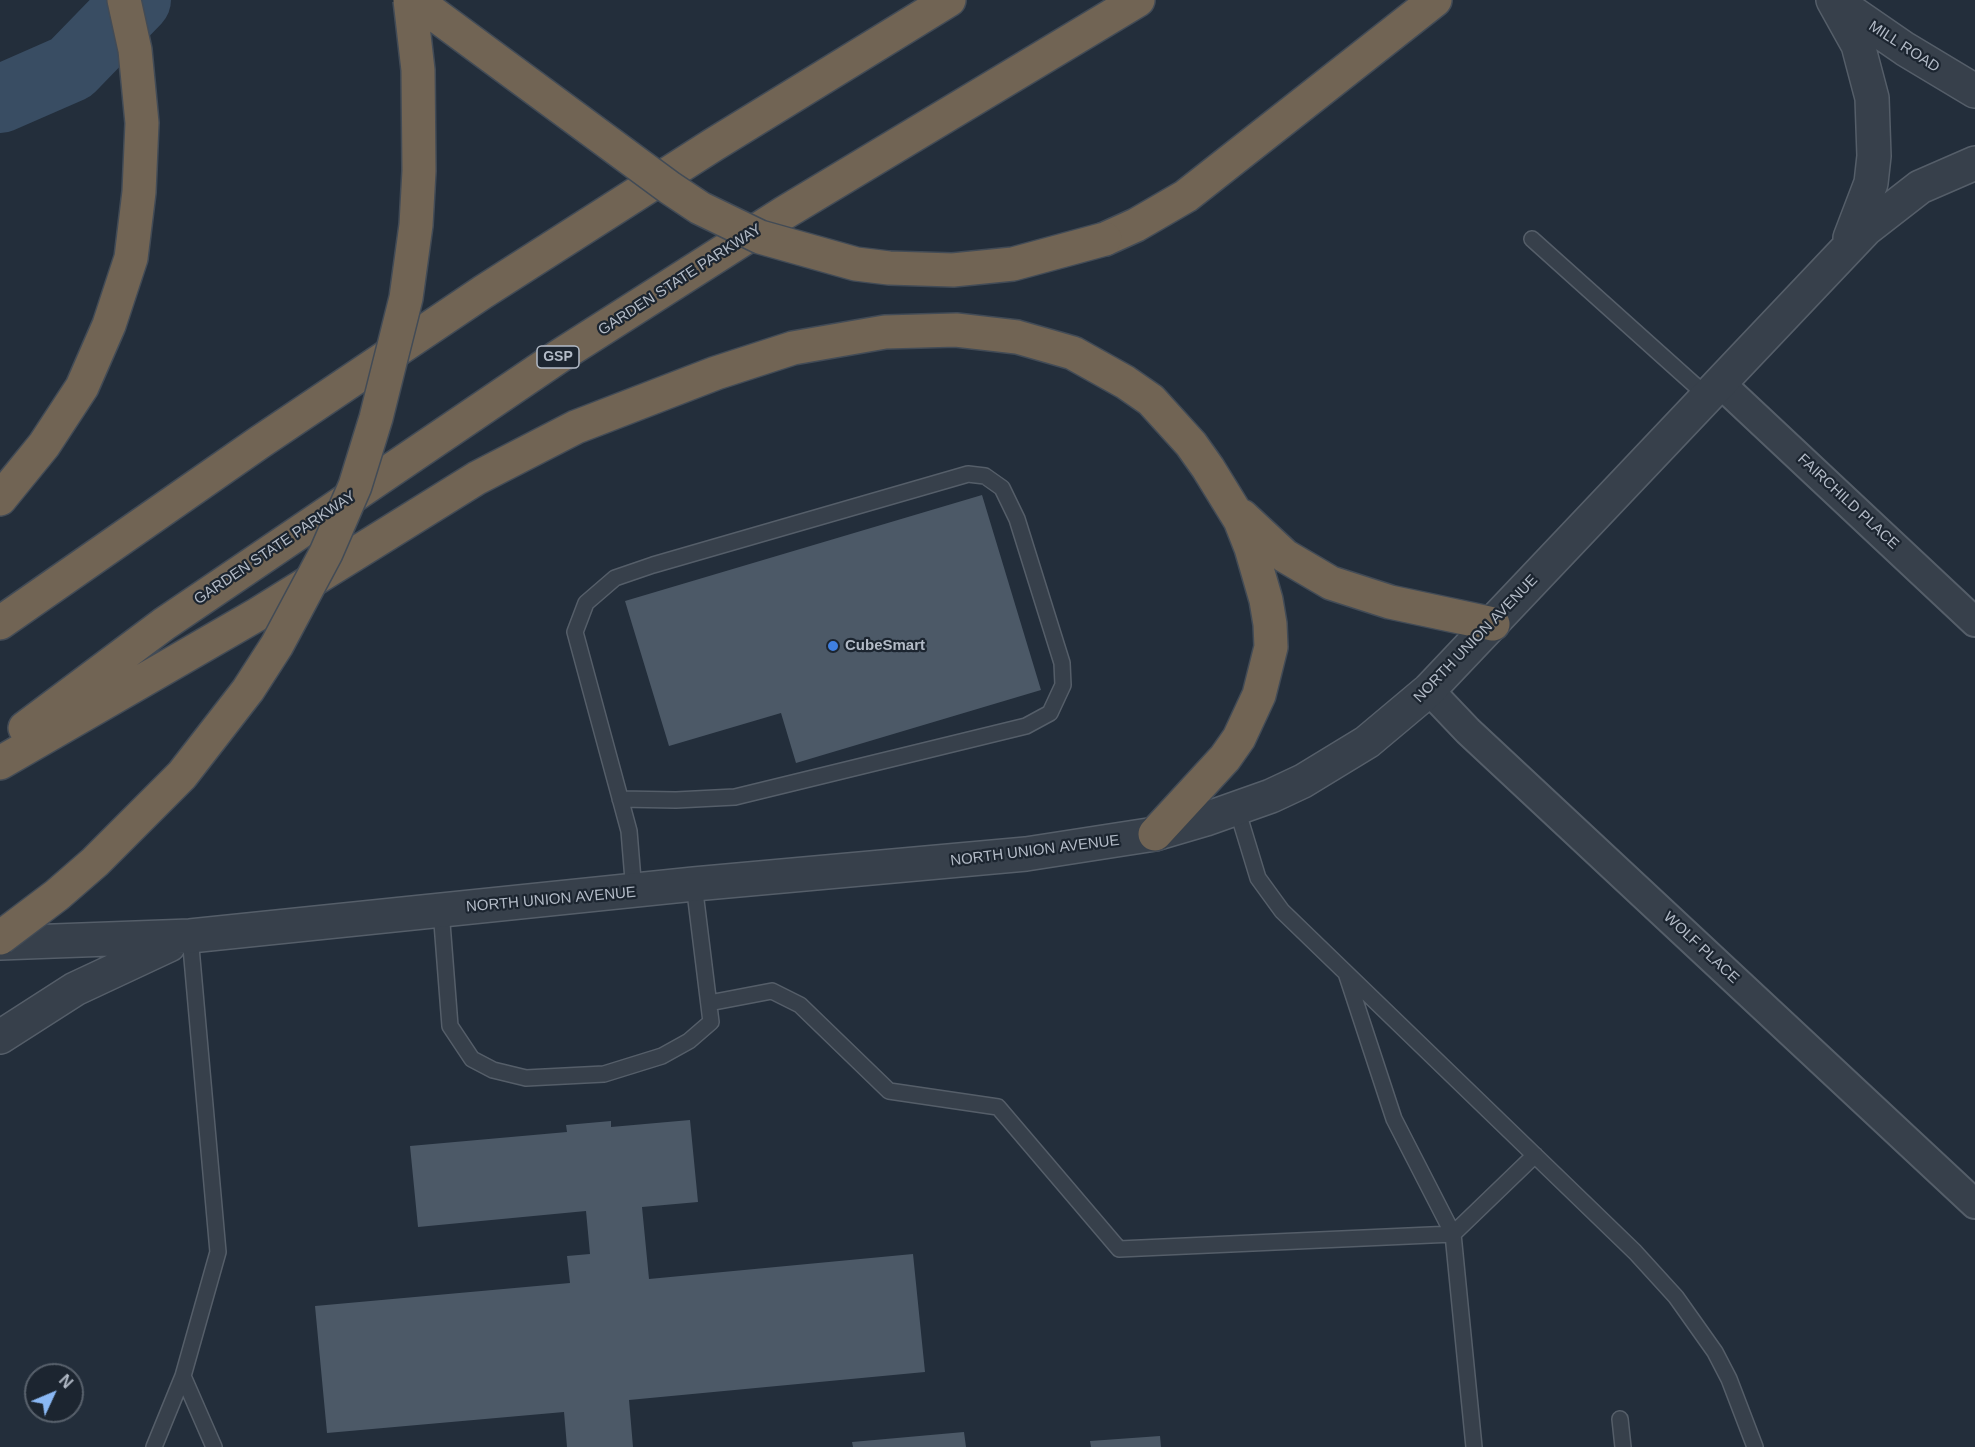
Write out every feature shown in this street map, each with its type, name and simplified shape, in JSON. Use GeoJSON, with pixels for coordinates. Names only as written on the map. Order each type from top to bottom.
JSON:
{"type":"FeatureCollection","features":[{"type":"Feature","properties":{"kind":"highway"},"geometry":{"type":"LineString","coordinates":[[0,499],[63,418],[97,357],[131,258],[142,159],[140,84],[124,0]]}},
{"type":"Feature","properties":{"kind":"highway"},"geometry":{"type":"LineString","coordinates":[[0,938],[57,895],[95,862],[188,767],[213,737],[271,654],[326,553],[355,486],[376,418],[406,298],[416,225],[419,171],[418,70],[410,0]]}},
{"type":"Feature","properties":{"kind":"highway"},"geometry":{"type":"LineString","coordinates":[[415,0],[660,182],[700,208],[760,237],[856,264],[889,268],[953,270],[1013,264],[1105,239],[1145,220],[1186,196],[1435,0]]}},
{"type":"Feature","properties":{"kind":"highway"},"geometry":{"type":"LineString","coordinates":[[0,623],[260,442],[483,292],[703,151],[949,0]]}},
{"type":"Feature","properties":{"kind":"highway","name":"GARDEN STATE PARKWAY"},"geometry":{"type":"LineString","coordinates":[[0,747],[164,624],[558,357],[794,207],[1138,0]]}},
{"type":"Feature","properties":{"kind":"highway"},"geometry":{"type":"LineString","coordinates":[[0,764],[258,614],[477,478],[530,449],[648,398],[754,360],[814,343],[885,332],[956,330],[1017,337],[1073,353],[1125,381],[1151,400],[1191,444],[1240,520],[1251,548],[1266,600],[1271,647],[1266,672],[1259,695],[1239,738],[1210,777],[1155,834]]}},
{"type":"Feature","properties":{"kind":"highway"},"geometry":{"type":"LineString","coordinates":[[1224,494],[1243,517],[1285,556],[1331,583],[1390,602],[1493,624]]}},
{"type":"Feature","properties":{"kind":"street","name":"MILL ROAD"},"geometry":{"type":"LineString","coordinates":[[1834,0],[1905,49],[1975,91]]}},
{"type":"Feature","properties":{"kind":"street","name":"NORTH UNION AVENUE"},"geometry":{"type":"LineString","coordinates":[[1834,0],[1858,45],[1867,72],[1873,127],[1871,183],[1857,224],[1844,250]]}},
{"type":"Feature","properties":{"kind":"street","name":"NORTH UNION AVENUE"},"geometry":{"type":"LineString","coordinates":[[0,943],[190,936],[694,884],[1026,854],[1155,834],[1237,809],[1292,786],[1335,763],[1366,742],[1429,690],[1844,250],[1882,213],[1920,187],[1975,163]]}},
{"type":"Feature","properties":{"kind":"street","name":"FAIRCHILD PLACE"},"geometry":{"type":"LineString","coordinates":[[1714,389],[1975,622]]}},
{"type":"Feature","properties":{"kind":"street","name":"WOLF PLACE"},"geometry":{"type":"LineString","coordinates":[[1429,690],[1468,731],[1975,1204]]}},
{"type":"Feature","properties":{"kind":"street"},"geometry":{"type":"LineString","coordinates":[[0,1037],[75,989],[190,936]]}},
{"type":"Feature","properties":{"kind":"lane"},"geometry":{"type":"LineString","coordinates":[[1532,239],[1714,389]]}},
{"type":"Feature","properties":{"kind":"lane"},"geometry":{"type":"LineString","coordinates":[[620,799],[676,800],[735,797],[1026,726],[1050,713],[1063,685],[1062,663],[1017,519],[1002,488],[986,476],[968,474],[615,578],[586,603],[575,632],[582,663],[620,799],[629,831],[634,892]]}},
{"type":"Feature","properties":{"kind":"lane"},"geometry":{"type":"LineString","coordinates":[[1237,809],[1251,861],[1268,894],[1282,911],[1535,1155],[1676,1297],[1715,1352],[1729,1379],[1755,1447]]}},
{"type":"Feature","properties":{"kind":"lane"},"geometry":{"type":"LineString","coordinates":[[441,910],[450,1026],[472,1059],[493,1070],[526,1078],[563,1078],[604,1074],[662,1056],[689,1041],[711,1022],[694,884]]}},
{"type":"Feature","properties":{"kind":"lane"},"geometry":{"type":"LineString","coordinates":[[154,1447],[183,1376],[219,1252],[190,936]]}},
{"type":"Feature","properties":{"kind":"lane"},"geometry":{"type":"LineString","coordinates":[[1346,973],[1394,1119],[1453,1234],[1474,1447]]}},
{"type":"Feature","properties":{"kind":"lane"},"geometry":{"type":"LineString","coordinates":[[709,1003],[772,990],[800,1005],[889,1090],[998,1107],[1119,1249],[1453,1234],[1535,1155]]}},
{"type":"Feature","properties":{"kind":"lane"},"geometry":{"type":"LineString","coordinates":[[183,1376],[214,1447]]}},
{"type":"Feature","properties":{"kind":"lane"},"geometry":{"type":"LineString","coordinates":[[1620,1419],[1623,1447]]}},
{"type":"Feature","properties":{"kind":"building","name":"CubeSmart"},"geometry":{"type":"Polygon","coordinates":[[[982,495],[1041,690],[796,763],[781,713],[669,746],[625,601],[982,495]]]}},
{"type":"Feature","properties":{"kind":"building"},"geometry":{"type":"Polygon","coordinates":[[[690,1120],[698,1202],[642,1207],[649,1279],[913,1254],[925,1372],[629,1400],[633,1447],[567,1447],[564,1412],[327,1433],[315,1306],[570,1283],[567,1256],[590,1254],[586,1211],[418,1227],[410,1146],[567,1132],[566,1125],[611,1121],[611,1127],[690,1120]]]}},
{"type":"Feature","properties":{"kind":"building"},"geometry":{"type":"Polygon","coordinates":[[[964,1432],[966,1447],[853,1447],[852,1442],[964,1432]]]}},
{"type":"Feature","properties":{"kind":"building"},"geometry":{"type":"Polygon","coordinates":[[[1160,1436],[1161,1447],[1091,1447],[1090,1441],[1160,1436]]]}},
{"type":"Feature","properties":{"kind":"waterway"},"geometry":{"type":"LineString","coordinates":[[0,99],[71,68],[137,0]]}},
{"type":"Feature","properties":{"kind":"place","name":"CubeSmart"},"geometry":{"type":"Point","coordinates":[833,646]}}]}
